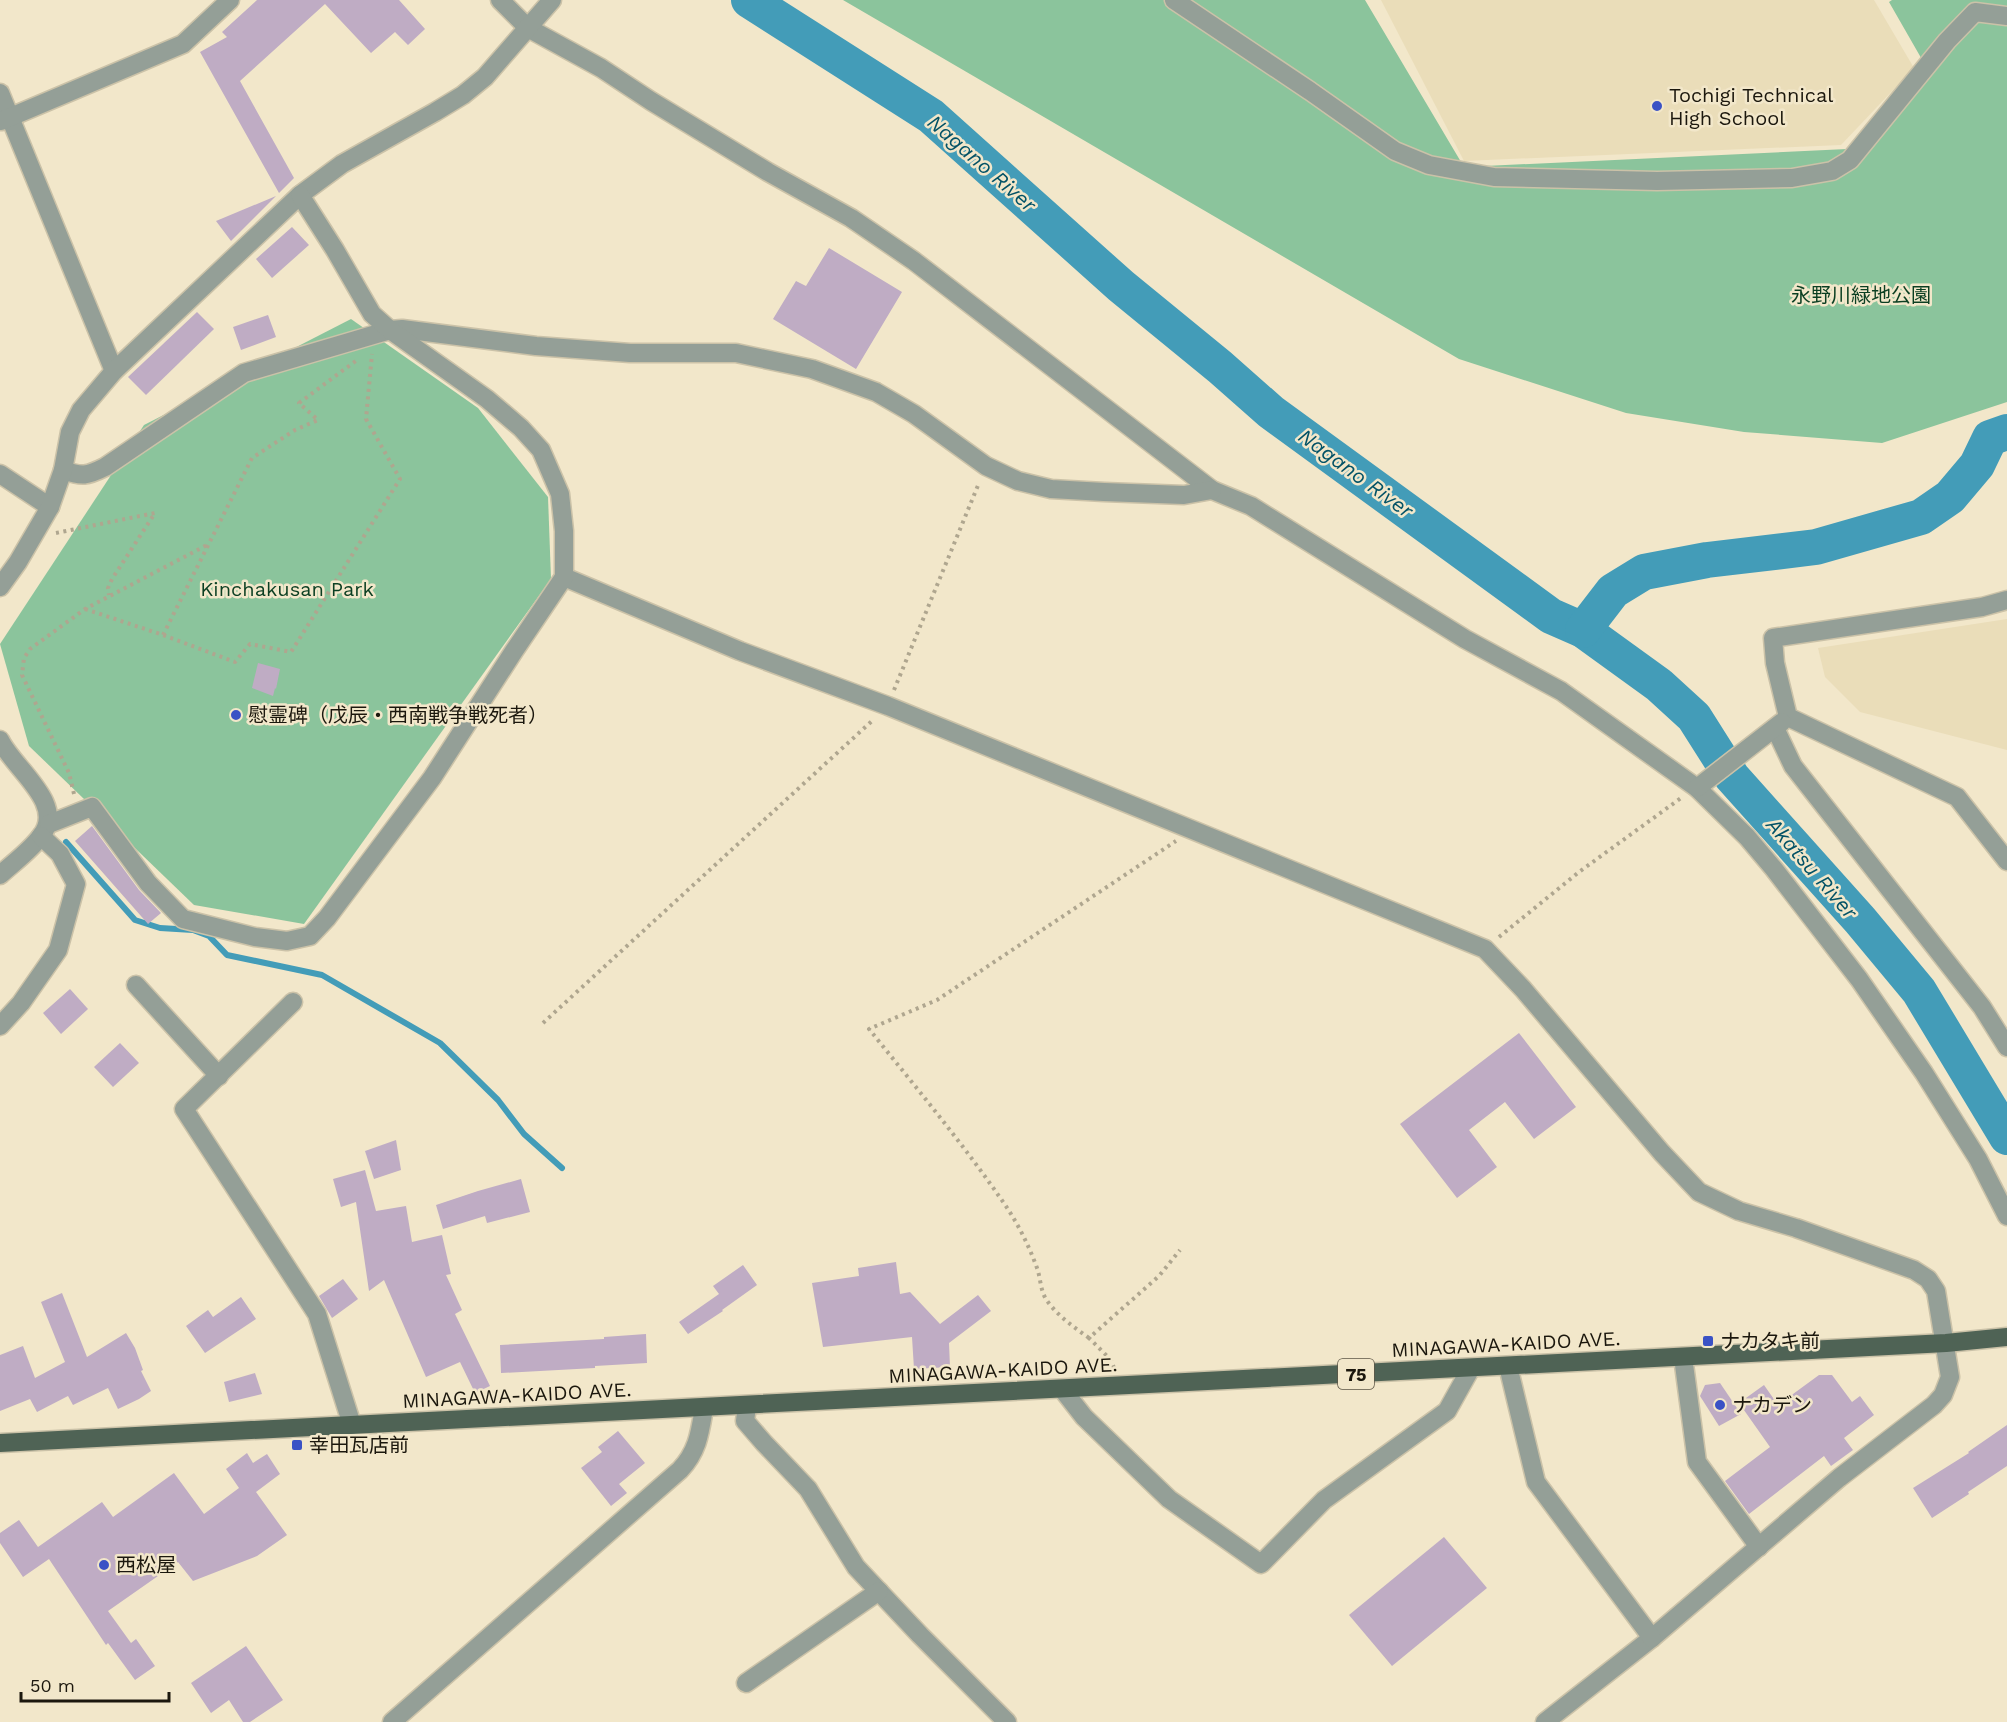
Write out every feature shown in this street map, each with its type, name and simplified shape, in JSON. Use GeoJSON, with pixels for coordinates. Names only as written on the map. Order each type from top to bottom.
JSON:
{"type":"FeatureCollection","features":[{"type":"Feature","properties":{"kind":"main road","name":"MINAGAWA-KAIDO AVE."},"geometry":{"type":"LineString","coordinates":[[0,1443],[1946,1343],[2007,1336]]}},
{"type":"Feature","properties":{"kind":"street"},"geometry":{"type":"LineString","coordinates":[[5,119],[183,44],[230,0]]}},
{"type":"Feature","properties":{"kind":"street"},"geometry":{"type":"LineString","coordinates":[[500,0],[528,28],[601,68],[705,134],[860,224],[914,261],[1212,490],[1251,506],[1465,639],[1561,690],[1701,786],[1774,869],[1859,979],[1924,1073],[1978,1159],[2007,1216]]}},
{"type":"Feature","properties":{"kind":"street"},"geometry":{"type":"LineString","coordinates":[[1174,0],[1395,151],[1413,160],[1494,177],[1645,181],[1792,178],[1832,171],[1850,160],[1947,41],[1975,12],[2007,16]]}},
{"type":"Feature","properties":{"kind":"street"},"geometry":{"type":"LineString","coordinates":[[0,587],[18,562],[50,507],[63,470],[70,432],[81,410],[114,371],[300,195],[342,164],[463,95],[485,77],[547,5]]}},
{"type":"Feature","properties":{"kind":"street"},"geometry":{"type":"LineString","coordinates":[[0,93],[5,119],[114,371]]}},
{"type":"Feature","properties":{"kind":"street"},"geometry":{"type":"LineString","coordinates":[[0,875],[45,830],[92,807],[148,883],[183,919],[287,941],[310,936],[327,918],[432,778],[564,577],[564,531],[560,494],[541,450],[487,399],[390,330],[372,314],[300,195]]}},
{"type":"Feature","properties":{"kind":"street"},"geometry":{"type":"LineString","coordinates":[[63,470],[78,476],[91,474],[105,467],[244,373],[402,328],[536,346],[630,353],[736,353],[812,369],[876,392],[914,414],[986,466],[1018,481],[1051,489],[1184,495],[1212,490]]}},
{"type":"Feature","properties":{"kind":"street"},"geometry":{"type":"LineString","coordinates":[[0,474],[50,507]]}},
{"type":"Feature","properties":{"kind":"street"},"geometry":{"type":"LineString","coordinates":[[564,577],[740,651],[888,706],[1485,949],[1523,989],[1662,1153],[1699,1192],[1738,1211],[1796,1228],[1914,1270],[1928,1279],[1936,1291],[1946,1343],[1950,1377],[1943,1395],[1934,1405],[1839,1478],[1652,1638],[1545,1722]]}},
{"type":"Feature","properties":{"kind":"street"},"geometry":{"type":"LineString","coordinates":[[2007,600],[1982,607],[1773,638],[1781,723],[1793,766],[1982,1007],[2007,1047]]}},
{"type":"Feature","properties":{"kind":"street"},"geometry":{"type":"LineString","coordinates":[[1701,786],[1781,723]]}},
{"type":"Feature","properties":{"kind":"street"},"geometry":{"type":"LineString","coordinates":[[1781,723],[1957,797],[2007,861]]}},
{"type":"Feature","properties":{"kind":"street"},"geometry":{"type":"LineString","coordinates":[[0,740],[47,806],[45,830],[76,884],[57,950],[21,1003],[0,1026]]}},
{"type":"Feature","properties":{"kind":"street"},"geometry":{"type":"LineString","coordinates":[[136,985],[219,1076]]}},
{"type":"Feature","properties":{"kind":"street"},"geometry":{"type":"LineString","coordinates":[[293,1002],[184,1109],[317,1314],[352,1425]]}},
{"type":"Feature","properties":{"kind":"street"},"geometry":{"type":"LineString","coordinates":[[1683,1357],[1697,1462],[1759,1547]]}},
{"type":"Feature","properties":{"kind":"street"},"geometry":{"type":"LineString","coordinates":[[1508,1366],[1536,1482],[1652,1638]]}},
{"type":"Feature","properties":{"kind":"street"},"geometry":{"type":"LineString","coordinates":[[1063,1390],[1084,1418],[1169,1499],[1261,1564],[1324,1500],[1447,1411],[1471,1368]]}},
{"type":"Feature","properties":{"kind":"street"},"geometry":{"type":"LineString","coordinates":[[747,1406],[746,1421],[808,1489],[856,1567],[1007,1722]]}},
{"type":"Feature","properties":{"kind":"street"},"geometry":{"type":"LineString","coordinates":[[392,1722],[692,1458],[704,1408]]}},
{"type":"Feature","properties":{"kind":"street"},"geometry":{"type":"LineString","coordinates":[[746,1683],[879,1591]]}},
{"type":"Feature","properties":{"kind":"path"},"geometry":{"type":"LineString","coordinates":[[85,609],[235,662],[250,644],[291,652],[400,479],[366,419],[373,349],[299,403],[318,420],[295,430],[252,458],[163,635]]}},
{"type":"Feature","properties":{"kind":"path"},"geometry":{"type":"LineString","coordinates":[[543,1023],[888,706],[986,466]]}},
{"type":"Feature","properties":{"kind":"path"},"geometry":{"type":"LineString","coordinates":[[32,538],[155,513],[112,579],[108,588],[109,595]]}},
{"type":"Feature","properties":{"kind":"path"},"geometry":{"type":"LineString","coordinates":[[79,812],[69,773],[22,675],[24,658],[30,649],[85,609],[208,544]]}},
{"type":"Feature","properties":{"kind":"path"},"geometry":{"type":"LineString","coordinates":[[1485,949],[1579,872],[1664,808],[1701,786]]}},
{"type":"Feature","properties":{"kind":"path"},"geometry":{"type":"LineString","coordinates":[[1122,1386],[1111,1360],[1048,1302],[1043,1294],[1037,1269],[1024,1237],[1001,1200],[937,1113],[869,1029],[937,1000],[1191,831]]}},
{"type":"Feature","properties":{"kind":"path"},"geometry":{"type":"LineString","coordinates":[[1089,1338],[1159,1276],[1180,1250]]}},
{"type":"Feature","properties":{"kind":"shaded area","name":"Tochigi Technical High School"},"geometry":{"type":"Polygon","coordinates":[[[1381,0],[1874,0],[1914,68],[1841,145],[1464,161],[1381,0]]]}},
{"type":"Feature","properties":{"kind":"shaded area"},"geometry":{"type":"Polygon","coordinates":[[[2007,619],[2007,750],[1860,712],[1825,677],[1818,648],[2007,619]]]}},
{"type":"Feature","properties":{"kind":"green space","name":"永野川緑地公園"},"geometry":{"type":"Polygon","coordinates":[[[843,0],[1365,0],[1464,167],[1847,149],[1924,63],[1889,2],[1892,0],[2007,0],[2007,402],[1882,443],[1744,432],[1626,413],[1459,359],[843,0]]]}},
{"type":"Feature","properties":{"kind":"green space","name":"Kinchakusan Park"},"geometry":{"type":"Polygon","coordinates":[[[351,319],[478,408],[548,497],[551,579],[304,924],[194,905],[29,746],[0,644],[144,425],[351,319]]]}},
{"type":"Feature","properties":{"kind":"building"},"geometry":{"type":"Polygon","coordinates":[[[257,0],[399,0],[425,29],[408,45],[395,32],[371,53],[325,4],[240,81],[294,178],[279,193],[200,52],[227,37],[222,32],[257,0]]]}},
{"type":"Feature","properties":{"kind":"building"},"geometry":{"type":"Polygon","coordinates":[[[276,196],[231,241],[216,221],[276,196]]]}},
{"type":"Feature","properties":{"kind":"building"},"geometry":{"type":"Polygon","coordinates":[[[292,227],[309,245],[272,278],[256,259],[292,227]]]}},
{"type":"Feature","properties":{"kind":"building"},"geometry":{"type":"Polygon","coordinates":[[[829,248],[902,292],[856,369],[773,319],[796,281],[806,286],[829,248]]]}},
{"type":"Feature","properties":{"kind":"building"},"geometry":{"type":"Polygon","coordinates":[[[197,312],[214,329],[146,395],[128,377],[197,312]]]}},
{"type":"Feature","properties":{"kind":"building"},"geometry":{"type":"Polygon","coordinates":[[[268,315],[276,337],[241,350],[233,327],[268,315]]]}},
{"type":"Feature","properties":{"kind":"building"},"geometry":{"type":"Polygon","coordinates":[[[258,663],[280,669],[273,696],[252,688],[258,663]]]}},
{"type":"Feature","properties":{"kind":"building"},"geometry":{"type":"Polygon","coordinates":[[[92,826],[139,890],[161,913],[148,924],[75,841],[92,826]]]}},
{"type":"Feature","properties":{"kind":"building"},"geometry":{"type":"Polygon","coordinates":[[[70,989],[88,1009],[61,1034],[43,1013],[70,989]]]}},
{"type":"Feature","properties":{"kind":"building"},"geometry":{"type":"Polygon","coordinates":[[[1519,1033],[1576,1107],[1534,1139],[1505,1102],[1469,1130],[1497,1167],[1457,1198],[1400,1124],[1519,1033]]]}},
{"type":"Feature","properties":{"kind":"building"},"geometry":{"type":"Polygon","coordinates":[[[120,1043],[139,1063],[113,1087],[94,1067],[120,1043]]]}},
{"type":"Feature","properties":{"kind":"building"},"geometry":{"type":"Polygon","coordinates":[[[396,1140],[401,1170],[374,1179],[365,1151],[396,1140]]]}},
{"type":"Feature","properties":{"kind":"building"},"geometry":{"type":"Polygon","coordinates":[[[365,1170],[376,1211],[406,1206],[412,1242],[442,1235],[451,1274],[446,1275],[462,1310],[455,1314],[490,1386],[475,1393],[460,1362],[426,1377],[384,1280],[369,1291],[356,1202],[341,1207],[333,1179],[365,1170]]]}},
{"type":"Feature","properties":{"kind":"building"},"geometry":{"type":"Polygon","coordinates":[[[521,1179],[530,1212],[487,1223],[485,1216],[443,1229],[436,1205],[521,1179]]]}},
{"type":"Feature","properties":{"kind":"building"},"geometry":{"type":"Polygon","coordinates":[[[896,1262],[900,1294],[910,1292],[940,1324],[978,1295],[991,1311],[949,1343],[950,1367],[914,1369],[912,1337],[823,1347],[812,1283],[859,1276],[858,1268],[896,1262]]]}},
{"type":"Feature","properties":{"kind":"building"},"geometry":{"type":"Polygon","coordinates":[[[743,1265],[757,1285],[688,1334],[679,1322],[719,1294],[713,1286],[743,1265]]]}},
{"type":"Feature","properties":{"kind":"building"},"geometry":{"type":"Polygon","coordinates":[[[343,1279],[358,1299],[332,1318],[319,1296],[343,1279]]]}},
{"type":"Feature","properties":{"kind":"building"},"geometry":{"type":"Polygon","coordinates":[[[62,1293],[87,1357],[126,1333],[135,1348],[143,1370],[141,1371],[151,1391],[118,1409],[108,1388],[73,1405],[68,1396],[37,1412],[30,1399],[0,1411],[0,1355],[23,1346],[35,1378],[65,1362],[41,1302],[62,1293]]]}},
{"type":"Feature","properties":{"kind":"building"},"geometry":{"type":"Polygon","coordinates":[[[241,1297],[256,1319],[205,1353],[186,1326],[208,1310],[213,1317],[241,1297]]]}},
{"type":"Feature","properties":{"kind":"building"},"geometry":{"type":"Polygon","coordinates":[[[646,1334],[647,1363],[501,1373],[500,1345],[604,1339],[604,1337],[646,1334]]]}},
{"type":"Feature","properties":{"kind":"building"},"geometry":{"type":"Polygon","coordinates":[[[255,1373],[262,1394],[229,1402],[224,1382],[255,1373]]]}},
{"type":"Feature","properties":{"kind":"building"},"geometry":{"type":"Polygon","coordinates":[[[1819,1375],[1832,1375],[1852,1402],[1860,1396],[1874,1415],[1844,1438],[1853,1450],[1831,1466],[1824,1456],[1749,1514],[1725,1481],[1770,1447],[1739,1403],[1764,1385],[1778,1405],[1819,1375]]]}},
{"type":"Feature","properties":{"kind":"building","name":"ナカデン"},"geometry":{"type":"Polygon","coordinates":[[[1720,1383],[1741,1414],[1719,1426],[1700,1396],[1705,1385],[1720,1383]]]}},
{"type":"Feature","properties":{"kind":"building"},"geometry":{"type":"Polygon","coordinates":[[[2007,1425],[2007,1466],[1932,1518],[1913,1488],[1969,1453],[2007,1425]]]}},
{"type":"Feature","properties":{"kind":"building"},"geometry":{"type":"Polygon","coordinates":[[[618,1431],[645,1463],[619,1484],[627,1493],[611,1506],[581,1468],[602,1452],[598,1447],[618,1431]]]}},
{"type":"Feature","properties":{"kind":"building"},"geometry":{"type":"Polygon","coordinates":[[[247,1453],[253,1463],[267,1454],[280,1474],[256,1492],[287,1535],[257,1556],[193,1581],[178,1562],[108,1611],[131,1643],[136,1639],[155,1666],[135,1680],[108,1643],[106,1645],[49,1559],[23,1577],[0,1543],[0,1533],[19,1520],[38,1547],[102,1502],[113,1517],[174,1473],[204,1514],[239,1488],[226,1469],[247,1453]]]}},
{"type":"Feature","properties":{"kind":"building"},"geometry":{"type":"Polygon","coordinates":[[[1444,1537],[1487,1588],[1392,1666],[1349,1615],[1444,1537]]]}},
{"type":"Feature","properties":{"kind":"building"},"geometry":{"type":"Polygon","coordinates":[[[246,1646],[283,1700],[250,1722],[243,1722],[229,1700],[211,1713],[191,1683],[246,1646]]]}},
{"type":"Feature","properties":{"kind":"waterway","name":"Nagano River"},"geometry":{"type":"LineString","coordinates":[[749,0],[931,116],[1121,286],[1271,412],[1551,616],[1583,630],[1659,685],[1694,717],[1732,777],[1860,920],[1919,991],[2007,1137]]}},
{"type":"Feature","properties":{"kind":"waterway","name":"Nagano River"},"geometry":{"type":"LineString","coordinates":[[1583,630],[1613,591],[1644,572],[1707,560],[1816,547],[1921,517],[1950,497],[1977,465],[1990,438],[2007,432]]}},
{"type":"Feature","properties":{"kind":"waterway"},"geometry":{"type":"LineString","coordinates":[[66,842],[135,920],[160,928],[193,930],[209,936],[227,955],[322,975],[440,1043],[498,1100],[524,1134],[562,1168]]}},
{"type":"Feature","properties":{"kind":"place","name":"Tochigi Technical High School"},"geometry":{"type":"Point","coordinates":[1657,106]}},
{"type":"Feature","properties":{"kind":"place","name":"慰霊碑（戊辰・西南戦争戦死者）"},"geometry":{"type":"Point","coordinates":[236,715]}},
{"type":"Feature","properties":{"kind":"place","name":"ナカタキ前"},"geometry":{"type":"Point","coordinates":[1708,1341]}},
{"type":"Feature","properties":{"kind":"place","name":"ナカデン"},"geometry":{"type":"Point","coordinates":[1720,1405]}},
{"type":"Feature","properties":{"kind":"place","name":"幸田瓦店前"},"geometry":{"type":"Point","coordinates":[297,1445]}},
{"type":"Feature","properties":{"kind":"place","name":"西松屋"},"geometry":{"type":"Point","coordinates":[104,1565]}},
{"type":"Feature","properties":{"kind":"water label","name":"Akatsu River"},"geometry":{"type":"Point","coordinates":[1812,868]}}]}
